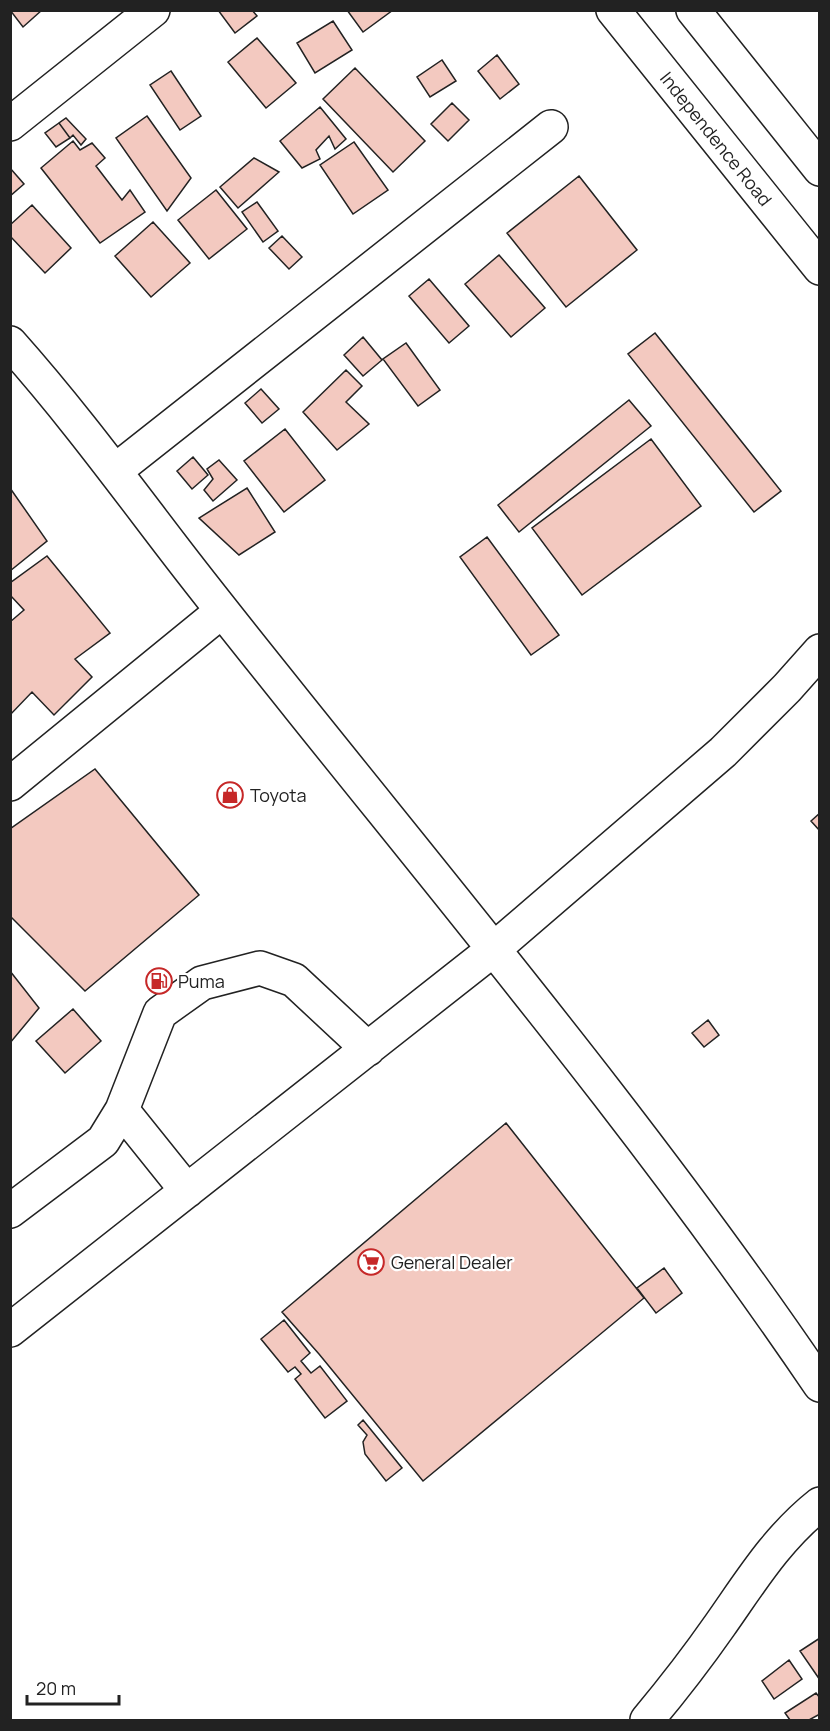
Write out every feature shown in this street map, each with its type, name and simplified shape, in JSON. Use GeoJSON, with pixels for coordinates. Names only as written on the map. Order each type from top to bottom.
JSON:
{"type":"FeatureCollection","features":[{"type":"Feature","properties":{"kind":"street"},"geometry":{"type":"LineString","coordinates":[[10,124],[153,10]]}},
{"type":"Feature","properties":{"kind":"street","name":"Independence Road"},"geometry":{"type":"LineString","coordinates":[[613,10],[819,268]]}},
{"type":"Feature","properties":{"kind":"street"},"geometry":{"type":"LineString","coordinates":[[693,10],[817,163]]}},
{"type":"Feature","properties":{"kind":"street"},"geometry":{"type":"LineString","coordinates":[[115,471],[551,127]]}},
{"type":"Feature","properties":{"kind":"street"},"geometry":{"type":"LineString","coordinates":[[16,361],[115,471],[222,611],[494,949],[654,1155],[762,1300],[819,1385]]}},
{"type":"Feature","properties":{"kind":"street"},"geometry":{"type":"LineString","coordinates":[[10,784],[222,611]]}},
{"type":"Feature","properties":{"kind":"street"},"geometry":{"type":"LineString","coordinates":[[10,1330],[494,949],[723,752],[787,688],[819,651]]}},
{"type":"Feature","properties":{"kind":"street"},"geometry":{"type":"LineString","coordinates":[[10,1211],[103,1141],[122,1110],[160,1014],[202,983],[260,968],[294,980],[368,1049]]}},
{"type":"Feature","properties":{"kind":"street"},"geometry":{"type":"LineString","coordinates":[[122,1110],[187,1191]]}},
{"type":"Feature","properties":{"kind":"street"},"geometry":{"type":"LineString","coordinates":[[647,1720],[692,1665],[768,1557],[798,1522],[819,1504]]}},
{"type":"Feature","properties":{"kind":"building"},"geometry":{"type":"Polygon","coordinates":[[[10,10],[42,10],[23,27],[10,10]]]}},
{"type":"Feature","properties":{"kind":"building"},"geometry":{"type":"Polygon","coordinates":[[[218,10],[252,10],[257,16],[235,33],[218,10]]]}},
{"type":"Feature","properties":{"kind":"building"},"geometry":{"type":"Polygon","coordinates":[[[347,10],[393,10],[363,32],[347,10]]]}},
{"type":"Feature","properties":{"kind":"building"},"geometry":{"type":"Polygon","coordinates":[[[333,21],[352,50],[315,73],[297,43],[333,21]]]}},
{"type":"Feature","properties":{"kind":"building"},"geometry":{"type":"Polygon","coordinates":[[[257,38],[296,83],[266,108],[228,62],[257,38]]]}},
{"type":"Feature","properties":{"kind":"building"},"geometry":{"type":"Polygon","coordinates":[[[497,55],[519,84],[500,99],[478,71],[497,55]]]}},
{"type":"Feature","properties":{"kind":"building"},"geometry":{"type":"Polygon","coordinates":[[[442,60],[456,81],[430,97],[417,77],[442,60]]]}},
{"type":"Feature","properties":{"kind":"building"},"geometry":{"type":"Polygon","coordinates":[[[355,68],[425,141],[393,172],[323,99],[355,68]]]}},
{"type":"Feature","properties":{"kind":"building"},"geometry":{"type":"Polygon","coordinates":[[[171,71],[201,116],[180,130],[150,85],[171,71]]]}},
{"type":"Feature","properties":{"kind":"building"},"geometry":{"type":"Polygon","coordinates":[[[452,103],[469,120],[448,141],[431,124],[452,103]]]}},
{"type":"Feature","properties":{"kind":"building"},"geometry":{"type":"Polygon","coordinates":[[[320,107],[346,139],[335,149],[329,136],[316,150],[320,159],[302,168],[280,141],[320,107]]]}},
{"type":"Feature","properties":{"kind":"building"},"geometry":{"type":"Polygon","coordinates":[[[147,116],[191,178],[167,211],[116,138],[147,116]]]}},
{"type":"Feature","properties":{"kind":"building"},"geometry":{"type":"Polygon","coordinates":[[[66,118],[86,139],[81,145],[73,135],[70,138],[59,123],[66,118]]]}},
{"type":"Feature","properties":{"kind":"building"},"geometry":{"type":"Polygon","coordinates":[[[59,123],[70,138],[56,147],[45,133],[59,123]]]}},
{"type":"Feature","properties":{"kind":"building"},"geometry":{"type":"Polygon","coordinates":[[[73,141],[80,150],[92,143],[105,158],[96,166],[122,200],[130,190],[145,212],[100,243],[41,168],[73,141]]]}},
{"type":"Feature","properties":{"kind":"building"},"geometry":{"type":"Polygon","coordinates":[[[354,142],[388,190],[353,214],[320,165],[354,142]]]}},
{"type":"Feature","properties":{"kind":"building"},"geometry":{"type":"Polygon","coordinates":[[[254,158],[279,172],[238,208],[220,187],[254,158]]]}},
{"type":"Feature","properties":{"kind":"building"},"geometry":{"type":"Polygon","coordinates":[[[10,168],[24,184],[10,196],[10,168]]]}},
{"type":"Feature","properties":{"kind":"building"},"geometry":{"type":"Polygon","coordinates":[[[579,176],[637,250],[566,307],[507,233],[579,176]]]}},
{"type":"Feature","properties":{"kind":"building"},"geometry":{"type":"Polygon","coordinates":[[[216,190],[247,229],[209,259],[178,220],[216,190]]]}},
{"type":"Feature","properties":{"kind":"building"},"geometry":{"type":"Polygon","coordinates":[[[257,202],[278,231],[263,242],[242,212],[257,202]]]}},
{"type":"Feature","properties":{"kind":"building"},"geometry":{"type":"Polygon","coordinates":[[[32,205],[71,248],[45,273],[10,236],[10,225],[32,205]]]}},
{"type":"Feature","properties":{"kind":"building"},"geometry":{"type":"Polygon","coordinates":[[[153,222],[190,263],[151,297],[115,256],[153,222]]]}},
{"type":"Feature","properties":{"kind":"building"},"geometry":{"type":"Polygon","coordinates":[[[282,236],[302,257],[289,269],[269,248],[282,236]]]}},
{"type":"Feature","properties":{"kind":"building"},"geometry":{"type":"Polygon","coordinates":[[[499,255],[545,308],[511,337],[465,284],[499,255]]]}},
{"type":"Feature","properties":{"kind":"building"},"geometry":{"type":"Polygon","coordinates":[[[429,279],[469,326],[449,343],[409,296],[429,279]]]}},
{"type":"Feature","properties":{"kind":"building"},"geometry":{"type":"Polygon","coordinates":[[[655,333],[781,491],[754,512],[628,354],[655,333]]]}},
{"type":"Feature","properties":{"kind":"building"},"geometry":{"type":"Polygon","coordinates":[[[363,337],[382,360],[363,376],[344,355],[363,337]]]}},
{"type":"Feature","properties":{"kind":"building"},"geometry":{"type":"Polygon","coordinates":[[[406,343],[440,390],[418,406],[383,359],[406,343]]]}},
{"type":"Feature","properties":{"kind":"building"},"geometry":{"type":"Polygon","coordinates":[[[346,370],[362,386],[346,402],[369,424],[337,450],[303,412],[346,370]]]}},
{"type":"Feature","properties":{"kind":"building"},"geometry":{"type":"Polygon","coordinates":[[[261,389],[279,409],[262,423],[245,403],[261,389]]]}},
{"type":"Feature","properties":{"kind":"building"},"geometry":{"type":"Polygon","coordinates":[[[629,400],[651,426],[519,532],[498,505],[629,400]]]}},
{"type":"Feature","properties":{"kind":"building"},"geometry":{"type":"Polygon","coordinates":[[[285,429],[325,480],[284,512],[244,461],[285,429]]]}},
{"type":"Feature","properties":{"kind":"building"},"geometry":{"type":"Polygon","coordinates":[[[651,439],[701,506],[582,595],[532,528],[651,439]]]}},
{"type":"Feature","properties":{"kind":"building"},"geometry":{"type":"Polygon","coordinates":[[[193,457],[208,475],[192,489],[177,471],[193,457]]]}},
{"type":"Feature","properties":{"kind":"building"},"geometry":{"type":"Polygon","coordinates":[[[219,460],[237,480],[213,501],[204,490],[213,479],[207,469],[219,460]]]}},
{"type":"Feature","properties":{"kind":"building"},"geometry":{"type":"Polygon","coordinates":[[[10,488],[47,541],[10,571],[10,488]]]}},
{"type":"Feature","properties":{"kind":"building"},"geometry":{"type":"Polygon","coordinates":[[[247,488],[275,532],[239,555],[199,518],[247,488]]]}},
{"type":"Feature","properties":{"kind":"building"},"geometry":{"type":"Polygon","coordinates":[[[487,537],[559,635],[531,655],[460,557],[487,537]]]}},
{"type":"Feature","properties":{"kind":"building"},"geometry":{"type":"Polygon","coordinates":[[[47,556],[110,633],[75,659],[92,677],[54,715],[32,692],[10,715],[10,622],[24,610],[10,595],[10,583],[47,556]]]}},
{"type":"Feature","properties":{"kind":"building"},"geometry":{"type":"Polygon","coordinates":[[[95,769],[199,895],[85,991],[10,916],[10,829],[95,769]]]}},
{"type":"Feature","properties":{"kind":"building"},"geometry":{"type":"Polygon","coordinates":[[[820,813],[820,831],[811,821],[820,813]]]}},
{"type":"Feature","properties":{"kind":"building"},"geometry":{"type":"Polygon","coordinates":[[[10,971],[39,1008],[10,1043],[10,971]]]}},
{"type":"Feature","properties":{"kind":"building"},"geometry":{"type":"Polygon","coordinates":[[[73,1009],[101,1041],[65,1073],[36,1041],[73,1009]]]}},
{"type":"Feature","properties":{"kind":"building"},"geometry":{"type":"Polygon","coordinates":[[[708,1020],[719,1035],[704,1047],[692,1033],[708,1020]]]}},
{"type":"Feature","properties":{"kind":"building"},"geometry":{"type":"Polygon","coordinates":[[[506,1123],[644,1298],[423,1481],[282,1312],[506,1123]]]}},
{"type":"Feature","properties":{"kind":"building"},"geometry":{"type":"Polygon","coordinates":[[[664,1268],[682,1293],[656,1313],[637,1288],[664,1268]]]}},
{"type":"Feature","properties":{"kind":"building"},"geometry":{"type":"Polygon","coordinates":[[[284,1320],[310,1353],[301,1361],[311,1373],[320,1366],[347,1401],[325,1418],[295,1379],[301,1374],[295,1367],[288,1372],[261,1339],[284,1320]]]}},
{"type":"Feature","properties":{"kind":"building"},"geometry":{"type":"Polygon","coordinates":[[[363,1420],[402,1468],[386,1481],[365,1454],[363,1442],[367,1435],[358,1425],[363,1420]]]}},
{"type":"Feature","properties":{"kind":"building"},"geometry":{"type":"Polygon","coordinates":[[[820,1638],[820,1680],[800,1651],[820,1638]]]}},
{"type":"Feature","properties":{"kind":"building"},"geometry":{"type":"Polygon","coordinates":[[[789,1660],[802,1679],[774,1699],[762,1681],[789,1660]]]}},
{"type":"Feature","properties":{"kind":"building"},"geometry":{"type":"Polygon","coordinates":[[[816,1693],[820,1698],[820,1714],[809,1720],[790,1720],[785,1713],[816,1693]]]}},
{"type":"Feature","properties":{"kind":"place","name":"Toyota"},"geometry":{"type":"Point","coordinates":[230,795]}},
{"type":"Feature","properties":{"kind":"place","name":"Puma"},"geometry":{"type":"Point","coordinates":[159,981]}},
{"type":"Feature","properties":{"kind":"place","name":"General Dealer"},"geometry":{"type":"Point","coordinates":[371,1262]}}]}
